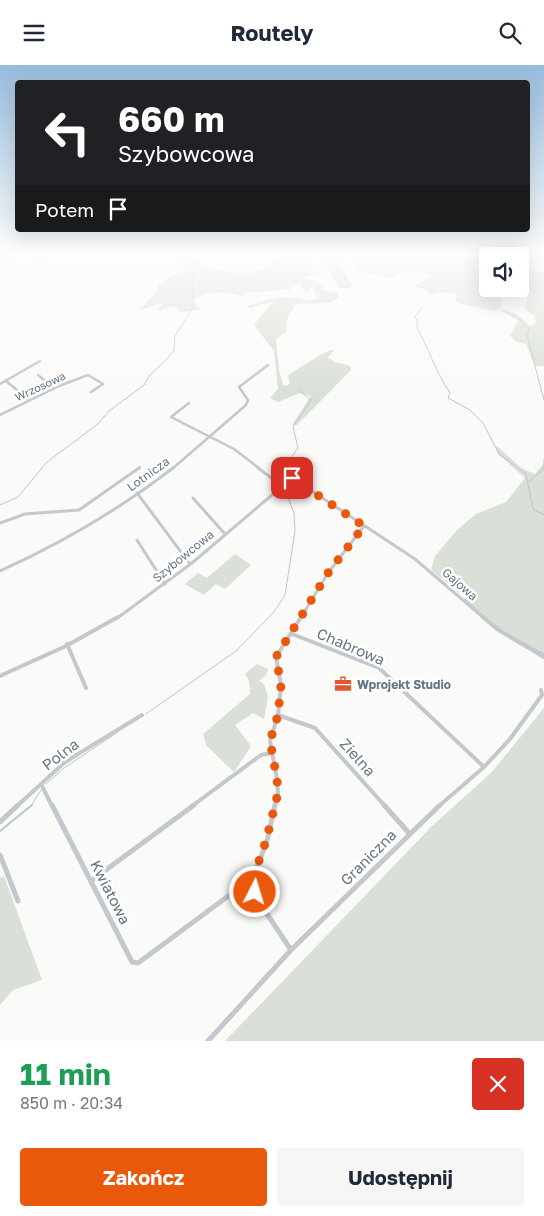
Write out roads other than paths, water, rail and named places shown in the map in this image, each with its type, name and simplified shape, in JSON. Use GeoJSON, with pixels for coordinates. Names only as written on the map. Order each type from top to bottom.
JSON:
{"type":"FeatureCollection","features":[{"type":"Feature","properties":{"kind":"street"},"geometry":{"type":"LineString","coordinates":[[0,384],[40,361]]}},
{"type":"Feature","properties":{"kind":"street","name":"Lotnicza"},"geometry":{"type":"LineString","coordinates":[[0,571],[58,546],[97,522],[210,438],[248,403],[239,387],[268,365]]}},
{"type":"Feature","properties":{"kind":"street"},"geometry":{"type":"LineString","coordinates":[[38,375],[54,388]]}},
{"type":"Feature","properties":{"kind":"street","name":"Wrzosowa"},"geometry":{"type":"LineString","coordinates":[[1,413],[54,388],[88,375],[103,384],[91,392]]}},
{"type":"Feature","properties":{"kind":"street"},"geometry":{"type":"LineString","coordinates":[[6,381],[28,400]]}},
{"type":"Feature","properties":{"kind":"street"},"geometry":{"type":"LineString","coordinates":[[189,403],[171,417],[234,449],[282,486],[292,478],[364,526],[328,573],[276,657],[280,679],[278,715],[270,741],[278,793],[266,841],[254,875],[255,892],[291,950]]}},
{"type":"Feature","properties":{"kind":"street"},"geometry":{"type":"LineString","coordinates":[[0,523],[25,514],[77,511],[140,467]]}},
{"type":"Feature","properties":{"kind":"street","name":"Szybowcowa"},"geometry":{"type":"LineString","coordinates":[[0,676],[67,644],[128,611],[190,564],[282,486]]}},
{"type":"Feature","properties":{"kind":"street"},"geometry":{"type":"LineString","coordinates":[[137,493],[190,564]]}},
{"type":"Feature","properties":{"kind":"street"},"geometry":{"type":"LineString","coordinates":[[193,498],[225,534]]}},
{"type":"Feature","properties":{"kind":"street","name":"Gajowa"},"geometry":{"type":"LineString","coordinates":[[364,526],[419,562],[497,629],[544,657]]}},
{"type":"Feature","properties":{"kind":"street"},"geometry":{"type":"LineString","coordinates":[[137,540],[165,584]]}},
{"type":"Feature","properties":{"kind":"street","name":"Chabrowa"},"geometry":{"type":"LineString","coordinates":[[292,634],[379,668],[484,767]]}},
{"type":"Feature","properties":{"kind":"street"},"geometry":{"type":"LineString","coordinates":[[67,644],[86,689]]}},
{"type":"Feature","properties":{"kind":"street","name":"Graniczna"},"geometry":{"type":"LineString","coordinates":[[208,1041],[291,950],[410,833],[484,767],[521,725],[542,695],[541,690]]}},
{"type":"Feature","properties":{"kind":"street","name":"Polna"},"geometry":{"type":"LineString","coordinates":[[0,822],[65,762],[142,715]]}},
{"type":"Feature","properties":{"kind":"street","name":"Zielna"},"geometry":{"type":"LineString","coordinates":[[278,715],[316,728],[410,833]]}},
{"type":"Feature","properties":{"kind":"street"},"geometry":{"type":"LineString","coordinates":[[91,881],[261,755],[272,753]]}},
{"type":"Feature","properties":{"kind":"street","name":"Kwiatowa"},"geometry":{"type":"LineString","coordinates":[[41,784],[132,962],[138,963],[145,959],[231,894],[255,892]]}},
{"type":"Feature","properties":{"kind":"street"},"geometry":{"type":"LineString","coordinates":[[0,855],[18,901]]}},
{"type":"Feature","properties":{"kind":"waterway"},"geometry":{"type":"LineString","coordinates":[[0,505],[18,497],[47,462],[98,424],[109,411],[144,385],[149,376],[174,350],[175,336],[194,306],[193,299]]}},
{"type":"Feature","properties":{"kind":"waterway"},"geometry":{"type":"LineString","coordinates":[[422,307],[415,317],[418,322],[416,325],[450,393],[448,398],[470,410],[483,423],[499,454],[526,474],[533,509],[544,515]]}},
{"type":"Feature","properties":{"kind":"waterway"},"geometry":{"type":"LineString","coordinates":[[501,310],[521,320],[529,330],[527,336],[544,400]]}},
{"type":"Feature","properties":{"kind":"waterway"},"geometry":{"type":"LineString","coordinates":[[282,483],[286,465],[298,448],[293,427],[311,400],[300,391]]}},
{"type":"Feature","properties":{"kind":"waterway"},"geometry":{"type":"LineString","coordinates":[[528,482],[544,469],[544,459]]}},
{"type":"Feature","properties":{"kind":"waterway"},"geometry":{"type":"LineString","coordinates":[[146,714],[236,651],[274,612],[285,595],[295,531],[294,513],[284,487]]}},
{"type":"Feature","properties":{"kind":"waterway"},"geometry":{"type":"LineString","coordinates":[[465,599],[483,615]]}},
{"type":"Feature","properties":{"kind":"waterway"},"geometry":{"type":"LineString","coordinates":[[494,624],[502,630]]}},
{"type":"Feature","properties":{"kind":"waterway"},"geometry":{"type":"LineString","coordinates":[[519,640],[532,647]]}},
{"type":"Feature","properties":{"kind":"waterway"},"geometry":{"type":"LineString","coordinates":[[534,648],[544,654]]}},
{"type":"Feature","properties":{"kind":"waterway"},"geometry":{"type":"LineString","coordinates":[[46,784],[64,768],[118,732]]}},
{"type":"Feature","properties":{"kind":"waterway"},"geometry":{"type":"LineString","coordinates":[[31,806],[41,790]]}},
{"type":"Feature","properties":{"kind":"waterway"},"geometry":{"type":"LineString","coordinates":[[0,831],[31,806]]}},
{"type":"Feature","properties":{"kind":"place","name":"Wprojekt Studio"},"geometry":{"type":"Point","coordinates":[343,684]}}]}
